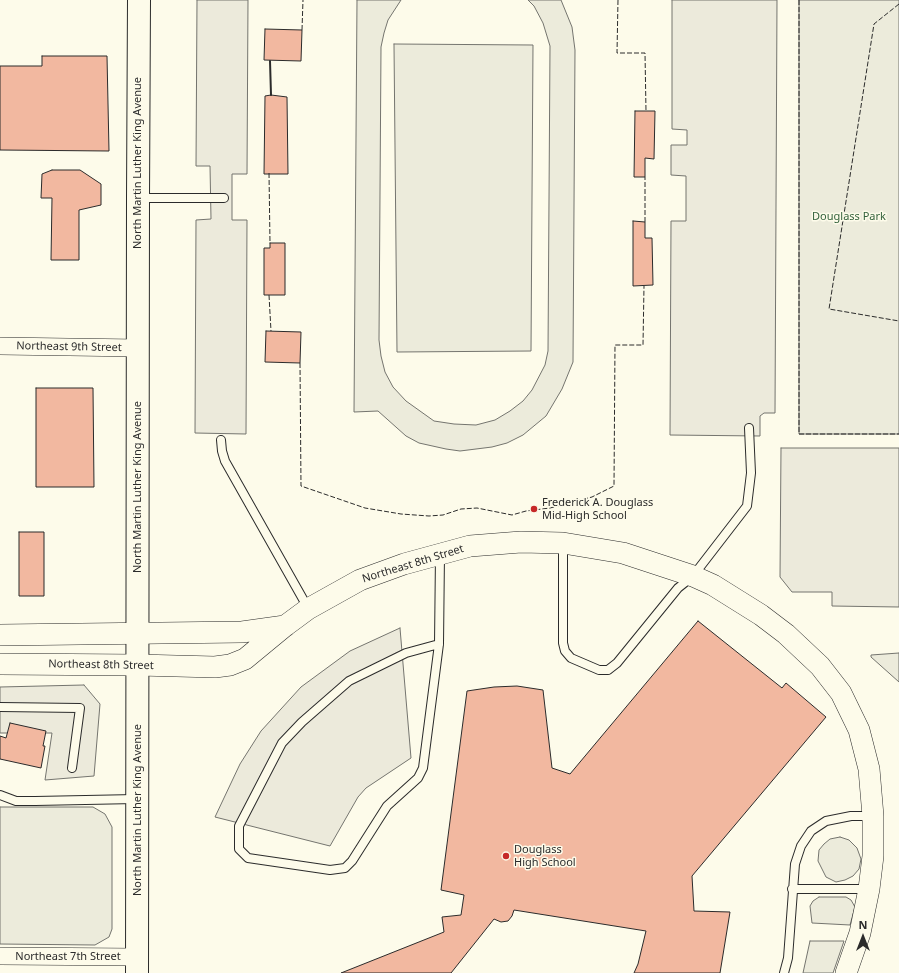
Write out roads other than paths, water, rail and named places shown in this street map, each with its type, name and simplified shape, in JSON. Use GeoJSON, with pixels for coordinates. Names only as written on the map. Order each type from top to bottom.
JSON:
{"type":"FeatureCollection","features":[{"type":"Feature","properties":{"kind":"main road","name":"North Martin Luther King Avenue"},"geometry":{"type":"LineString","coordinates":[[137,965],[139,0]]}},
{"type":"Feature","properties":{"kind":"street","name":"Northeast 9th Street"},"geometry":{"type":"LineString","coordinates":[[0,346],[138,348]]}},
{"type":"Feature","properties":{"kind":"street","name":"Northeast 8th Street"},"geometry":{"type":"LineString","coordinates":[[0,664],[215,667],[230,665],[245,659],[308,609],[360,580],[440,554],[470,546],[521,542],[563,543],[623,553],[693,576],[713,585],[761,614],[786,634],[820,666],[841,693],[858,730],[869,769],[874,816],[873,856],[869,889],[860,933],[846,973]]}},
{"type":"Feature","properties":{"kind":"street","name":"Northeast 8th Street"},"geometry":{"type":"LineString","coordinates":[[0,635],[242,632],[285,626]]}},
{"type":"Feature","properties":{"kind":"street","name":"Northeast 7th Street"},"geometry":{"type":"LineString","coordinates":[[0,956],[137,965]]}},
{"type":"Feature","properties":{"kind":"lane"},"geometry":{"type":"LineString","coordinates":[[138,198],[224,198]]}},
{"type":"Feature","properties":{"kind":"lane"},"geometry":{"type":"LineString","coordinates":[[563,543],[563,643],[565,651],[572,658],[599,670],[608,670],[618,663],[678,588],[693,576],[747,506],[751,473],[749,428]]}},
{"type":"Feature","properties":{"kind":"lane"},"geometry":{"type":"LineString","coordinates":[[221,440],[225,461],[308,609]]}},
{"type":"Feature","properties":{"kind":"lane"},"geometry":{"type":"LineString","coordinates":[[439,644],[406,652],[349,681],[302,722],[282,744],[239,826],[239,849],[248,858],[330,870],[345,868],[352,861],[387,806],[418,778],[424,768],[439,644],[440,554]]}},
{"type":"Feature","properties":{"kind":"lane"},"geometry":{"type":"LineString","coordinates":[[0,707],[80,708],[72,768]]}},
{"type":"Feature","properties":{"kind":"lane"},"geometry":{"type":"LineString","coordinates":[[0,795],[16,801],[138,799]]}},
{"type":"Feature","properties":{"kind":"lane"},"geometry":{"type":"LineString","coordinates":[[784,973],[788,958],[795,864],[801,846],[811,831],[826,821],[851,816],[874,816]]}},
{"type":"Feature","properties":{"kind":"lane"},"geometry":{"type":"LineString","coordinates":[[792,889],[869,889]]}},
{"type":"Feature","properties":{"kind":"place","name":"Frederick A. Douglass Mid-High School"},"geometry":{"type":"Point","coordinates":[534,509]}},
{"type":"Feature","properties":{"kind":"place","name":"Douglass High School"},"geometry":{"type":"Point","coordinates":[506,856]}},
{"type":"Feature","properties":{"kind":"park label","name":"Douglass Park"},"geometry":{"type":"Point","coordinates":[849,217]}}]}
